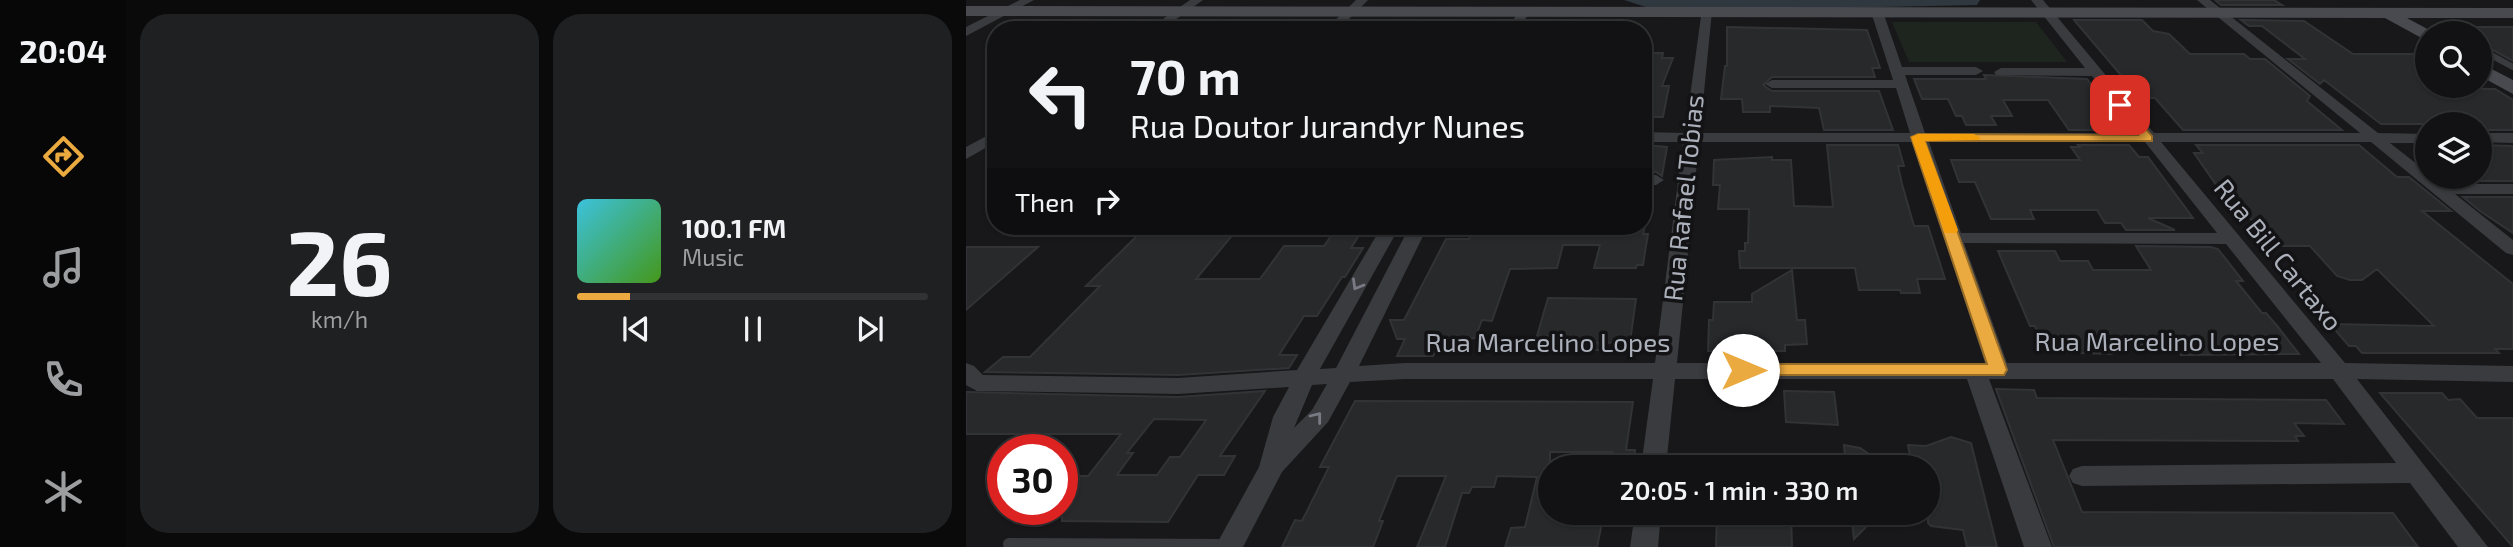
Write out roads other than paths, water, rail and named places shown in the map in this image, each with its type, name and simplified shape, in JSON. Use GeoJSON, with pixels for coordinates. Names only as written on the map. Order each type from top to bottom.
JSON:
{"type":"FeatureCollection","features":[{"type":"Feature","properties":{"kind":"street"},"geometry":{"type":"LineString","coordinates":[[987,21],[1028,0]]}},
{"type":"Feature","properties":{"kind":"street"},"geometry":{"type":"LineString","coordinates":[[1166,21],[1197,0]]}},
{"type":"Feature","properties":{"kind":"street"},"geometry":{"type":"LineString","coordinates":[[2203,0],[2415,172]]}},
{"type":"Feature","properties":{"kind":"street"},"geometry":{"type":"LineString","coordinates":[[2366,0],[2415,21]]}},
{"type":"Feature","properties":{"kind":"street"},"geometry":{"type":"LineString","coordinates":[[966,11],[1287,11],[1354,8],[1526,19],[2044,10],[2222,15],[2397,12],[2513,16]]}},
{"type":"Feature","properties":{"kind":"street"},"geometry":{"type":"LineString","coordinates":[[1340,21],[1354,8]]}},
{"type":"Feature","properties":{"kind":"street","name":"Rua Bill Cartaxo"},"geometry":{"type":"LineString","coordinates":[[2044,10],[2339,370],[2474,547]]}},
{"type":"Feature","properties":{"kind":"street"},"geometry":{"type":"LineString","coordinates":[[2397,12],[2415,26]]}},
{"type":"Feature","properties":{"kind":"street","name":"Rua Rafael Tobias"},"geometry":{"type":"LineString","coordinates":[[1655,455],[1705,14]]}},
{"type":"Feature","properties":{"kind":"street"},"geometry":{"type":"LineString","coordinates":[[1877,14],[1953,238],[1986,370],[2038,547]]}},
{"type":"Feature","properties":{"kind":"street"},"geometry":{"type":"LineString","coordinates":[[966,32],[987,21]]}},
{"type":"Feature","properties":{"kind":"street"},"geometry":{"type":"LineString","coordinates":[[2492,63],[2513,75]]}},
{"type":"Feature","properties":{"kind":"street"},"geometry":{"type":"LineString","coordinates":[[1772,84],[1976,71]]}},
{"type":"Feature","properties":{"kind":"street"},"geometry":{"type":"LineString","coordinates":[[2001,72],[2094,72]]}},
{"type":"Feature","properties":{"kind":"street"},"geometry":{"type":"LineString","coordinates":[[2492,75],[2513,88]]}},
{"type":"Feature","properties":{"kind":"street"},"geometry":{"type":"LineString","coordinates":[[1652,136],[2415,138]]}},
{"type":"Feature","properties":{"kind":"street"},"geometry":{"type":"LineString","coordinates":[[2492,138],[2513,138]]}},
{"type":"Feature","properties":{"kind":"street"},"geometry":{"type":"LineString","coordinates":[[966,154],[987,141]]}},
{"type":"Feature","properties":{"kind":"street"},"geometry":{"type":"LineString","coordinates":[[2438,189],[2513,248]]}},
{"type":"Feature","properties":{"kind":"street"},"geometry":{"type":"LineString","coordinates":[[2492,189],[2513,189]]}},
{"type":"Feature","properties":{"kind":"street"},"geometry":{"type":"LineString","coordinates":[[1272,468],[1285,417],[1305,376],[1386,235]]}},
{"type":"Feature","properties":{"kind":"street"},"geometry":{"type":"LineString","coordinates":[[1229,546],[1272,468],[1320,416],[1414,235]]}},
{"type":"Feature","properties":{"kind":"street"},"geometry":{"type":"LineString","coordinates":[[1953,238],[2231,239]]}},
{"type":"Feature","properties":{"kind":"street","name":"Rua Marcelino Lopes"},"geometry":{"type":"LineString","coordinates":[[966,371],[978,383],[1178,386],[1405,371],[2339,370],[2513,374]]}},
{"type":"Feature","properties":{"kind":"street"},"geometry":{"type":"LineString","coordinates":[[2082,477],[2415,473]]}},
{"type":"Feature","properties":{"kind":"street"},"geometry":{"type":"LineString","coordinates":[[1643,547],[1646,525]]}},
{"type":"Feature","properties":{"kind":"lane"},"geometry":{"type":"LineString","coordinates":[[2492,56],[2513,67]]}},
{"type":"Feature","properties":{"kind":"lane"},"geometry":{"type":"LineString","coordinates":[[1009,544],[1229,546]]}}]}
